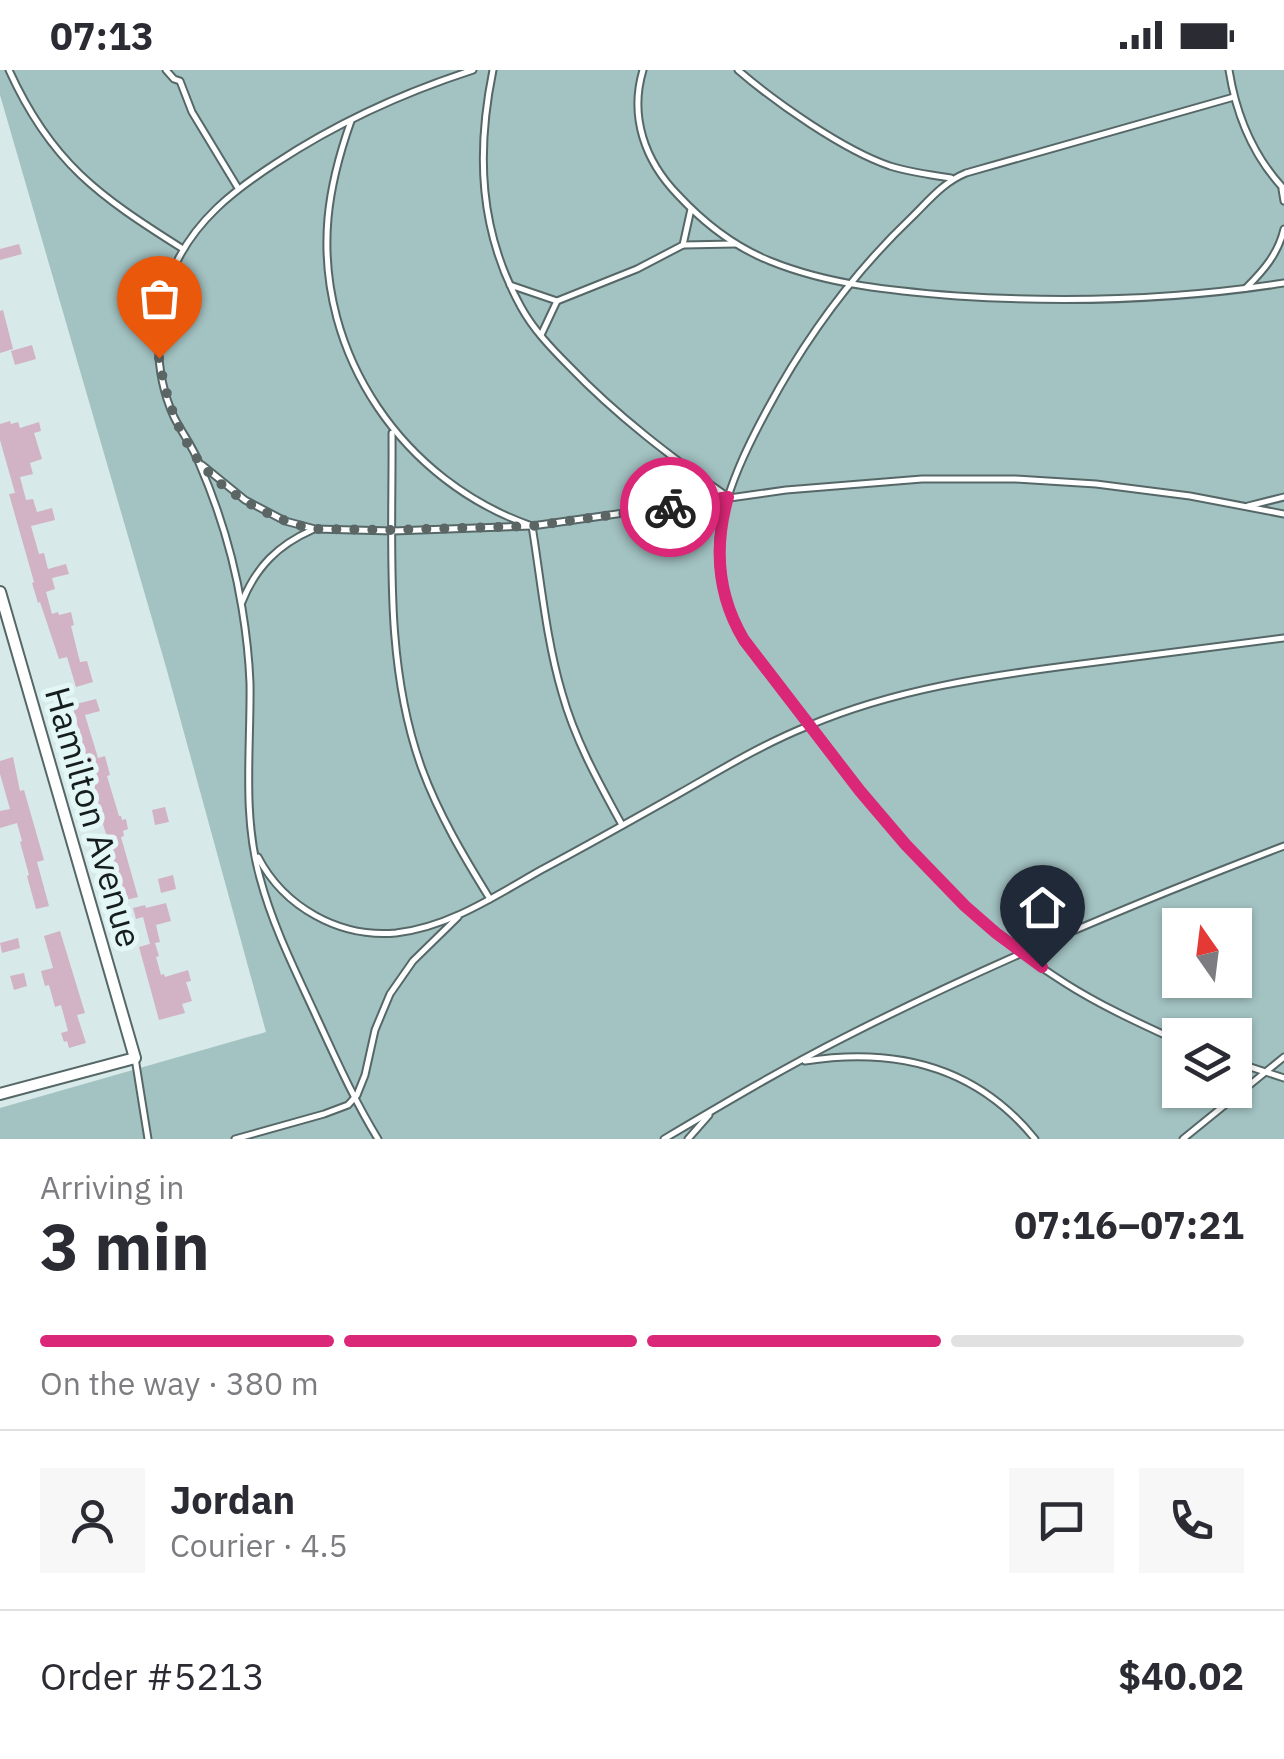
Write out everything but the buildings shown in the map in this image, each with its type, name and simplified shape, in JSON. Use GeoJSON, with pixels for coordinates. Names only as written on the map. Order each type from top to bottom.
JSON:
{"type":"FeatureCollection","features":[{"type":"Feature","properties":{"kind":"street","name":"Hamilton Avenue"},"geometry":{"type":"LineString","coordinates":[[0,592],[135,1058]]}},
{"type":"Feature","properties":{"kind":"street"},"geometry":{"type":"LineString","coordinates":[[0,1094],[135,1058]]}},
{"type":"Feature","properties":{"kind":"lane"},"geometry":{"type":"LineString","coordinates":[[9,70],[37,125],[72,168],[138,221],[183,249]]}},
{"type":"Feature","properties":{"kind":"lane"},"geometry":{"type":"LineString","coordinates":[[166,70],[174,79],[182,78],[192,112],[238,188]]}},
{"type":"Feature","properties":{"kind":"lane"},"geometry":{"type":"LineString","coordinates":[[378,1139],[355,1099],[267,901],[254,850],[249,794],[250,678],[241,605],[220,517],[199,461],[168,400],[159,358],[160,314],[183,249],[204,220],[238,188],[352,118],[416,89],[473,70]]}},
{"type":"Feature","properties":{"kind":"lane"},"geometry":{"type":"LineString","coordinates":[[492,70],[483,124],[484,187],[489,222],[510,285],[523,310],[582,380],[643,435],[728,497]]}},
{"type":"Feature","properties":{"kind":"lane"},"geometry":{"type":"LineString","coordinates":[[643,70],[637,102],[642,139],[666,183],[710,226],[766,260],[792,269],[817,277],[926,294],[1029,299],[1155,296],[1284,283]]}},
{"type":"Feature","properties":{"kind":"lane"},"geometry":{"type":"LineString","coordinates":[[738,70],[793,112],[868,156],[887,165],[954,178]]}},
{"type":"Feature","properties":{"kind":"lane"},"geometry":{"type":"LineString","coordinates":[[1229,70],[1243,126],[1282,187],[1284,201]]}},
{"type":"Feature","properties":{"kind":"lane"},"geometry":{"type":"LineString","coordinates":[[1162,1033],[1061,981],[1023,952],[965,906],[883,820],[736,627],[722,581],[718,548],[728,497],[756,430],[810,335],[896,232],[954,178],[1234,97]]}},
{"type":"Feature","properties":{"kind":"lane"},"geometry":{"type":"LineString","coordinates":[[352,118],[328,219],[332,296],[343,340],[392,430],[425,463],[466,494],[532,526]]}},
{"type":"Feature","properties":{"kind":"lane"},"geometry":{"type":"LineString","coordinates":[[683,245],[691,209]]}},
{"type":"Feature","properties":{"kind":"lane"},"geometry":{"type":"LineString","coordinates":[[1246,288],[1269,264],[1284,229]]}},
{"type":"Feature","properties":{"kind":"lane"},"geometry":{"type":"LineString","coordinates":[[510,285],[557,301],[603,284],[683,245],[737,244]]}},
{"type":"Feature","properties":{"kind":"lane"},"geometry":{"type":"LineString","coordinates":[[541,336],[557,301]]}},
{"type":"Feature","properties":{"kind":"lane"},"geometry":{"type":"LineString","coordinates":[[392,430],[396,641],[409,724],[442,814],[490,899]]}},
{"type":"Feature","properties":{"kind":"lane"},"geometry":{"type":"LineString","coordinates":[[199,461],[245,500],[285,521],[314,529],[532,526],[728,497],[884,481],[1015,479],[1164,492],[1284,514]]}},
{"type":"Feature","properties":{"kind":"lane"},"geometry":{"type":"LineString","coordinates":[[1245,506],[1284,497]]}},
{"type":"Feature","properties":{"kind":"lane"},"geometry":{"type":"LineString","coordinates":[[532,526],[562,696],[582,748],[622,826]]}},
{"type":"Feature","properties":{"kind":"lane"},"geometry":{"type":"LineString","coordinates":[[241,605],[266,560],[314,529]]}},
{"type":"Feature","properties":{"kind":"lane"},"geometry":{"type":"LineString","coordinates":[[254,850],[279,888],[304,910],[355,932],[397,933],[460,915],[740,759],[809,725],[886,699],[954,682],[1284,638]]}},
{"type":"Feature","properties":{"kind":"lane"},"geometry":{"type":"LineString","coordinates":[[664,1139],[798,1062],[915,1002],[1023,952],[1284,846]]}},
{"type":"Feature","properties":{"kind":"lane"},"geometry":{"type":"LineString","coordinates":[[235,1139],[337,1110],[355,1099],[390,994],[412,960],[460,915]]}},
{"type":"Feature","properties":{"kind":"lane"},"geometry":{"type":"LineString","coordinates":[[798,1062],[868,1056],[926,1065],[982,1089],[1005,1106],[1035,1139]]}},
{"type":"Feature","properties":{"kind":"lane"},"geometry":{"type":"LineString","coordinates":[[1183,1139],[1284,1057]]}},
{"type":"Feature","properties":{"kind":"lane"},"geometry":{"type":"LineString","coordinates":[[135,1058],[148,1139]]}},
{"type":"Feature","properties":{"kind":"lane"},"geometry":{"type":"LineString","coordinates":[[1252,1068],[1284,1078]]}},
{"type":"Feature","properties":{"kind":"lane"},"geometry":{"type":"LineString","coordinates":[[688,1139],[714,1110]]}},
{"type":"Feature","properties":{"kind":"shaded area"},"geometry":{"type":"Polygon","coordinates":[[[0,70],[1284,70],[1284,1139],[0,1139],[0,1108],[266,1032],[166,667],[0,95],[0,70]]]}},
{"type":"Feature","properties":{"kind":"way so far"},"geometry":{"type":"LineString","coordinates":[[159,358],[174,418],[199,461],[245,500],[304,527],[393,530],[532,526],[670,507]]}},
{"type":"Feature","properties":{"kind":"route"},"geometry":{"type":"LineString","coordinates":[[670,507],[728,497],[718,548],[725,596],[744,640],[883,820],[965,906],[1042,967]]}}]}
